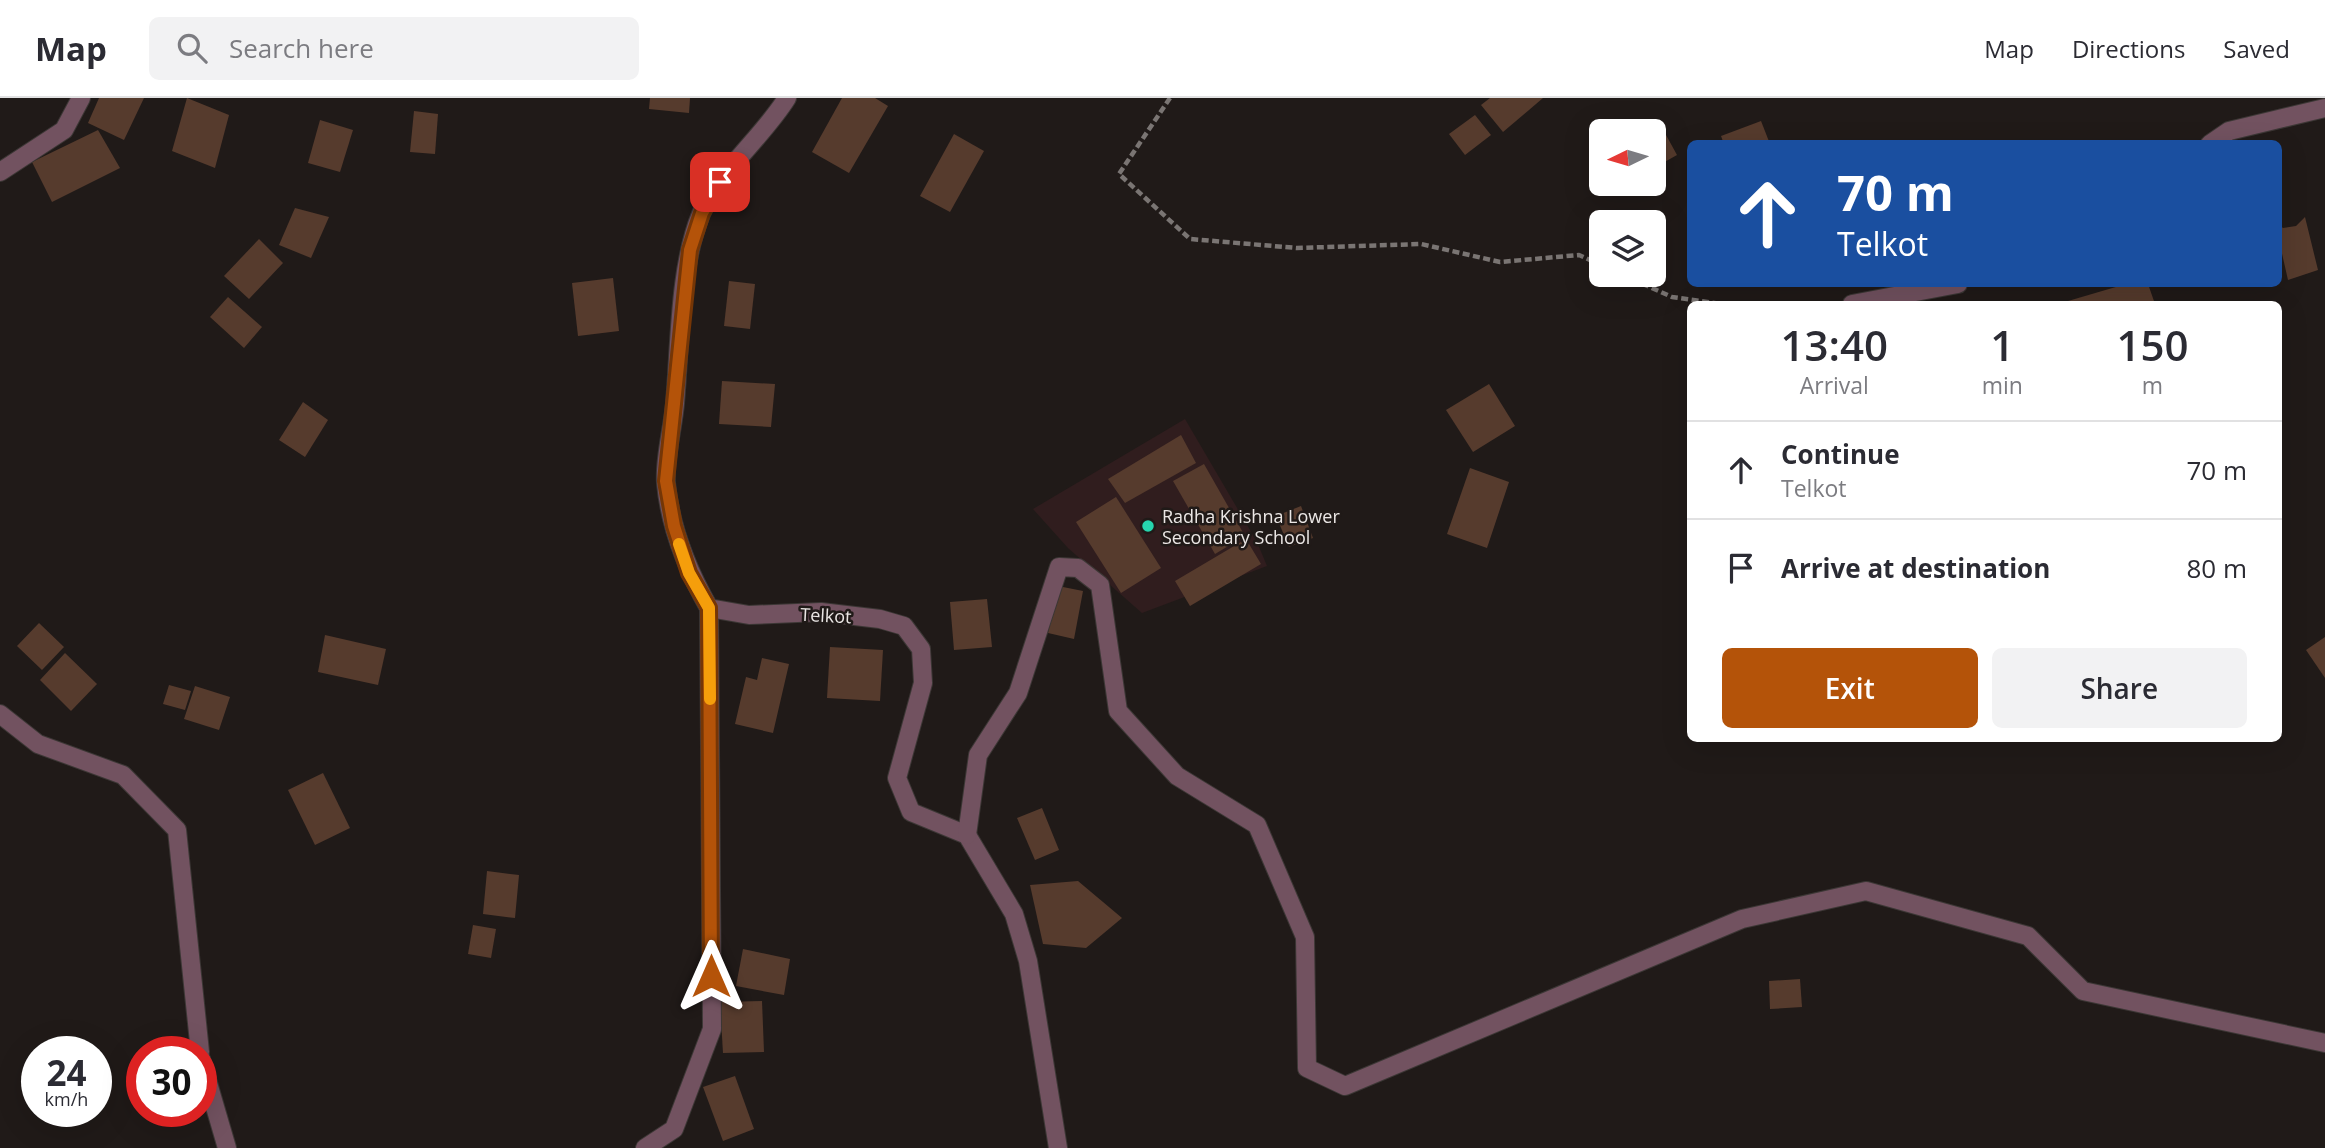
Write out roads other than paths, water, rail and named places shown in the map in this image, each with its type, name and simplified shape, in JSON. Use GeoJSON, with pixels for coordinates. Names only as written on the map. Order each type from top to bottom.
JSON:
{"type":"FeatureCollection","features":[{"type":"Feature","properties":{"kind":"street"},"geometry":{"type":"LineString","coordinates":[[0,172],[64,130],[81,98]]}},
{"type":"Feature","properties":{"kind":"street"},"geometry":{"type":"LineString","coordinates":[[645,1148],[674,1129],[712,1029],[709,608],[689,573],[674,526],[666,481],[690,250],[702,213],[720,182],[787,98]]}},
{"type":"Feature","properties":{"kind":"street"},"geometry":{"type":"LineString","coordinates":[[2216,140],[2229,131],[2325,108]]}},
{"type":"Feature","properties":{"kind":"street"},"geometry":{"type":"LineString","coordinates":[[1868,301],[1942,287]]}},
{"type":"Feature","properties":{"kind":"street"},"geometry":{"type":"LineString","coordinates":[[1058,1148],[1028,961],[1014,914],[967,835],[978,755],[1018,693],[1059,567],[1078,568],[1100,585],[1118,711],[1177,776],[1258,825],[1305,937],[1307,1068],[1345,1086],[1742,919],[1866,891],[2028,936],[2083,991],[2325,1043]]}},
{"type":"Feature","properties":{"kind":"street","name":"Telkot"},"geometry":{"type":"LineString","coordinates":[[709,608],[748,615],[821,612],[880,619],[904,626],[921,649],[923,683],[897,778],[911,813],[967,835]]}},
{"type":"Feature","properties":{"kind":"street"},"geometry":{"type":"LineString","coordinates":[[0,713],[38,744],[123,775],[177,830],[199,1036]]}},
{"type":"Feature","properties":{"kind":"street"},"geometry":{"type":"LineString","coordinates":[[217,1114],[227,1148]]}},
{"type":"Feature","properties":{"kind":"place","name":"Radha Krishna Lower Secondary School"},"geometry":{"type":"Point","coordinates":[1148,526]}}]}
